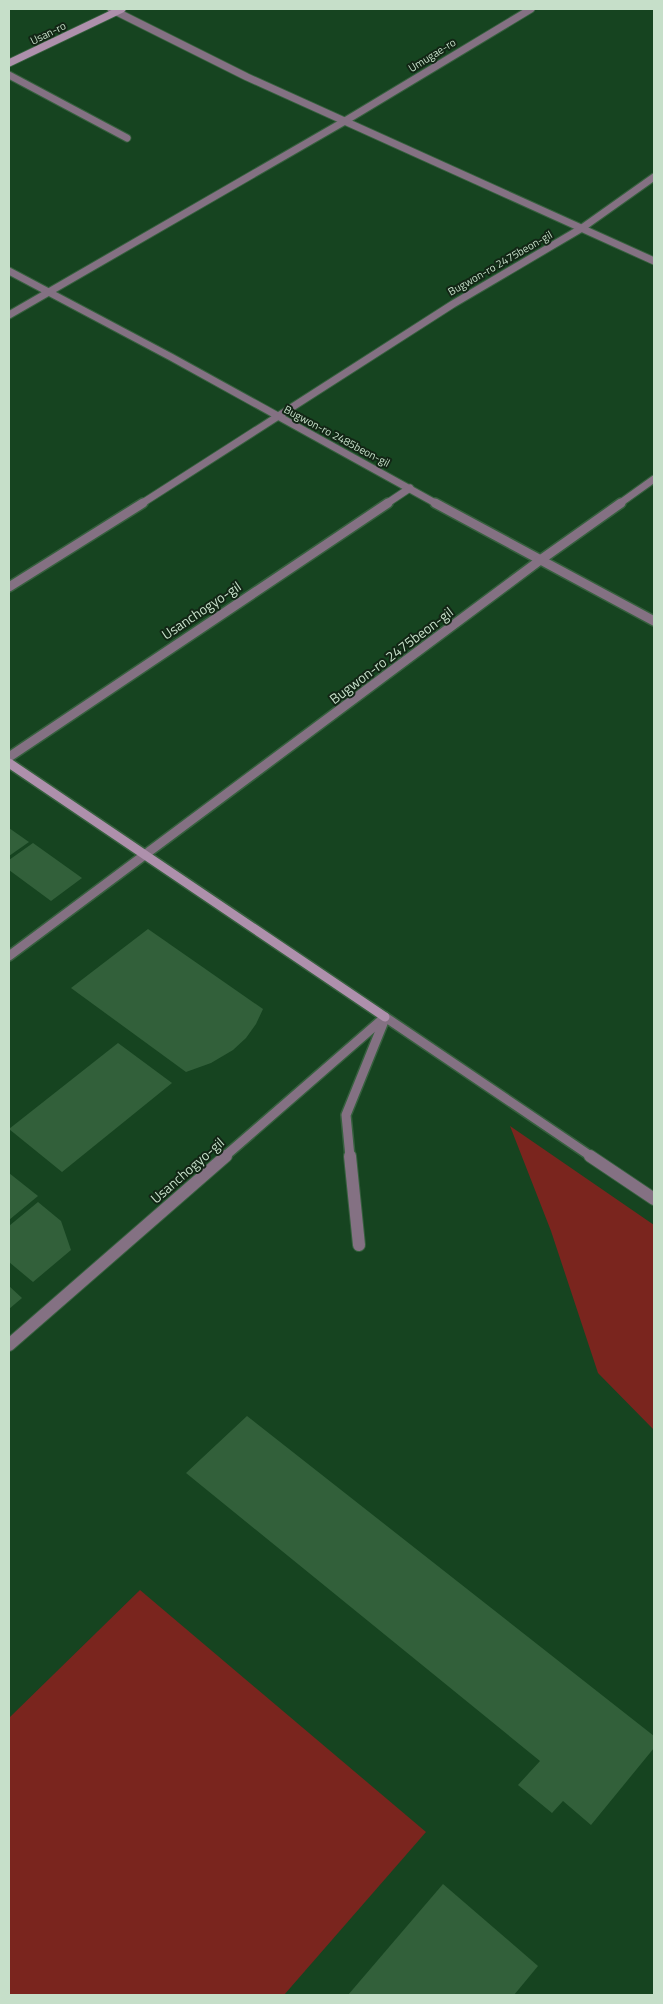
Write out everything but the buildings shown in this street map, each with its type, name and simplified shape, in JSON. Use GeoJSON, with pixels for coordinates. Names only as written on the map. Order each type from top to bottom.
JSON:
{"type":"FeatureCollection","features":[{"type":"Feature","properties":{"kind":"street","name":"Umugae-ro"},"geometry":{"type":"LineString","coordinates":[[345,121],[531,9]]}},
{"type":"Feature","properties":{"kind":"street","name":"Bugwon-ro 2475beon-gil"},"geometry":{"type":"LineString","coordinates":[[116,10],[247,77],[654,261]]}},
{"type":"Feature","properties":{"kind":"street","name":"Usan-ro"},"geometry":{"type":"LineString","coordinates":[[9,63],[116,10]]}},
{"type":"Feature","properties":{"kind":"street"},"geometry":{"type":"LineString","coordinates":[[9,75],[127,138]]}},
{"type":"Feature","properties":{"kind":"street"},"geometry":{"type":"LineString","coordinates":[[9,315],[345,121]]}},
{"type":"Feature","properties":{"kind":"street"},"geometry":{"type":"LineString","coordinates":[[582,228],[654,177]]}},
{"type":"Feature","properties":{"kind":"street","name":"Bugwon-ro 2475beon-gil"},"geometry":{"type":"LineString","coordinates":[[278,417],[453,304],[582,228]]}},
{"type":"Feature","properties":{"kind":"street","name":"Bugwon-ro 2485beon-gil"},"geometry":{"type":"LineString","coordinates":[[9,271],[410,488],[539,561],[654,621]]}},
{"type":"Feature","properties":{"kind":"street"},"geometry":{"type":"LineString","coordinates":[[9,586],[278,417]]}},
{"type":"Feature","properties":{"kind":"street","name":"Bugwon-ro 2475beon-gil"},"geometry":{"type":"LineString","coordinates":[[145,855],[539,561],[654,479]]}},
{"type":"Feature","properties":{"kind":"street","name":"Usanchogyo-gil"},"geometry":{"type":"LineString","coordinates":[[9,757],[410,488]]}},
{"type":"Feature","properties":{"kind":"street"},"geometry":{"type":"LineString","coordinates":[[9,763],[654,1199]]}},
{"type":"Feature","properties":{"kind":"street"},"geometry":{"type":"LineString","coordinates":[[9,956],[145,855]]}},
{"type":"Feature","properties":{"kind":"street"},"geometry":{"type":"LineString","coordinates":[[359,1245],[346,1115],[385,1017]]}},
{"type":"Feature","properties":{"kind":"street","name":"Usanchogyo-gil"},"geometry":{"type":"LineString","coordinates":[[9,1345],[385,1017]]}},
{"type":"Feature","properties":{"kind":"shaded area"},"geometry":{"type":"Polygon","coordinates":[[[510,1126],[654,1225],[654,1430],[598,1373],[551,1231],[510,1126]]]}},
{"type":"Feature","properties":{"kind":"shaded area"},"geometry":{"type":"Polygon","coordinates":[[[140,1590],[426,1832],[284,1995],[9,1995],[9,1718],[140,1590]]]}}]}
